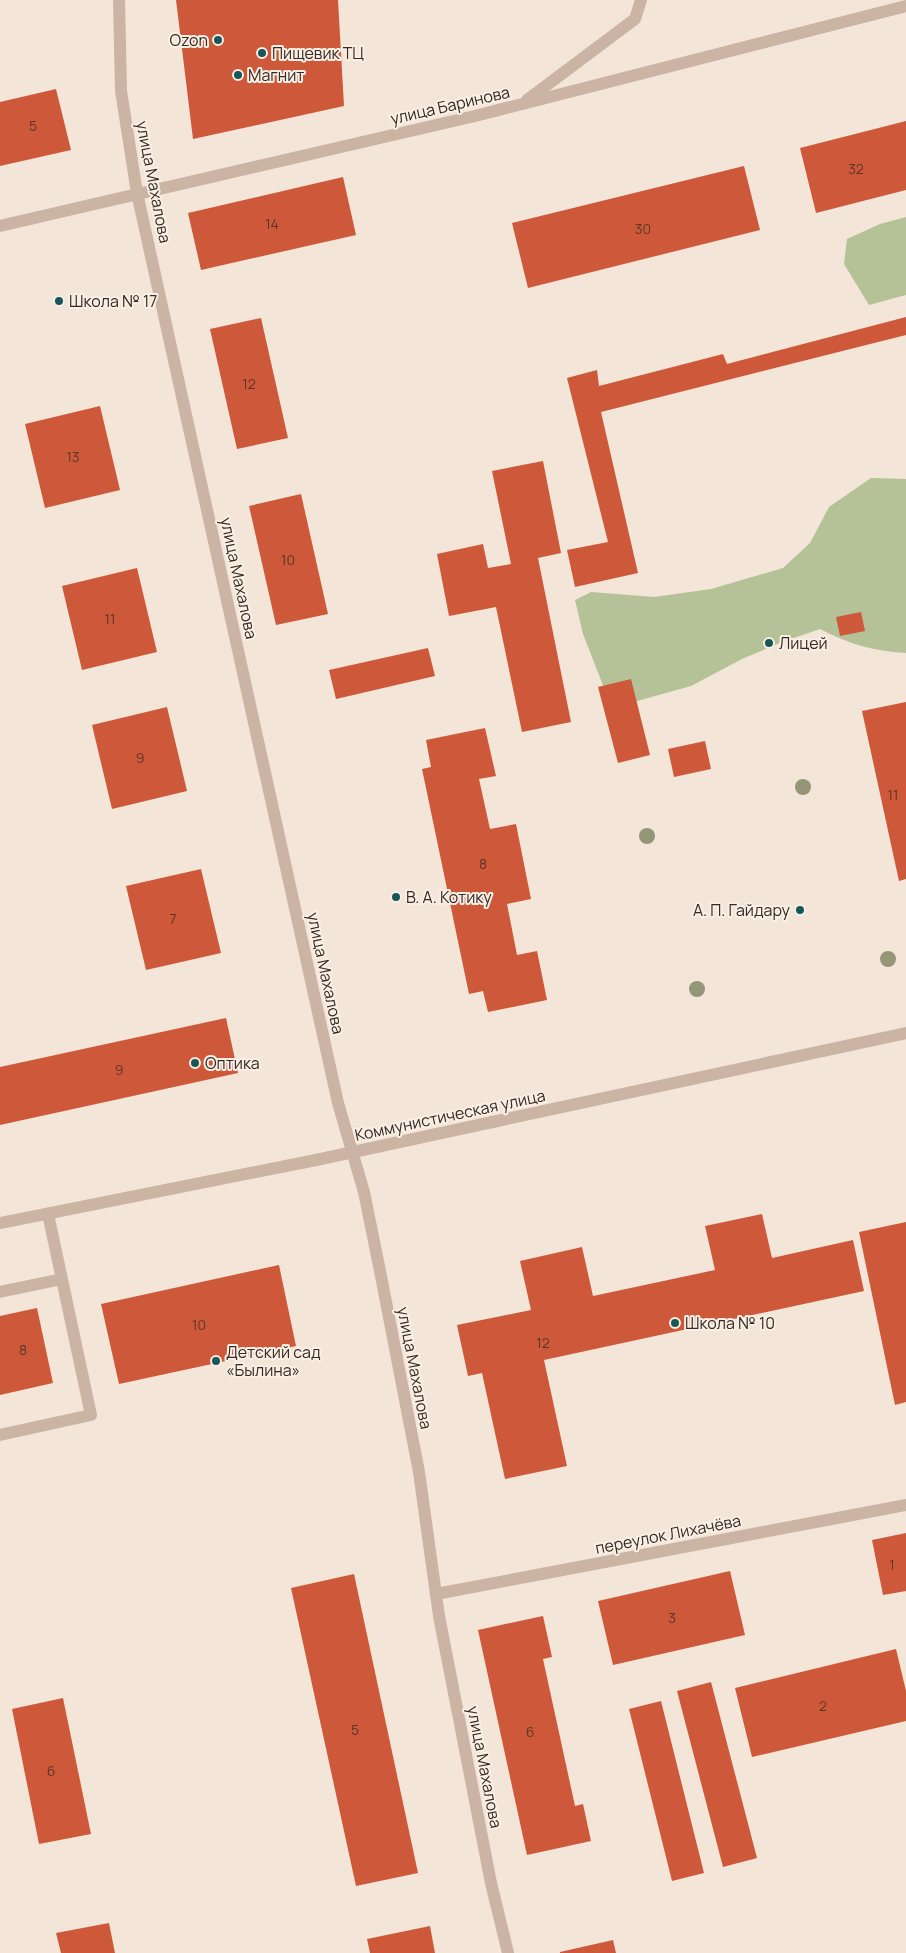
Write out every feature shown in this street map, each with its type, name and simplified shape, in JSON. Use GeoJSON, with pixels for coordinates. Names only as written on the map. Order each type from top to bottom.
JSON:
{"type":"FeatureCollection","features":[{"type":"Feature","properties":{"kind":"street","name":"улица Махалова"},"geometry":{"type":"LineString","coordinates":[[119,0],[121,91],[137,193],[338,1103],[364,1192],[417,1463],[436,1594],[491,1883],[508,1953]]}},
{"type":"Feature","properties":{"kind":"street"},"geometry":{"type":"LineString","coordinates":[[521,104],[635,19],[640,0]]}},
{"type":"Feature","properties":{"kind":"street","name":"улица Баринова"},"geometry":{"type":"LineString","coordinates":[[0,226],[521,104],[906,6]]}},
{"type":"Feature","properties":{"kind":"street","name":"Коммунистическая улица"},"geometry":{"type":"LineString","coordinates":[[0,1223],[353,1152],[906,1033]]}},
{"type":"Feature","properties":{"kind":"street"},"geometry":{"type":"LineString","coordinates":[[0,1435],[91,1416],[48,1214]]}},
{"type":"Feature","properties":{"kind":"street"},"geometry":{"type":"LineString","coordinates":[[0,1292],[62,1279]]}},
{"type":"Feature","properties":{"kind":"street","name":"переулок Лихачёва"},"geometry":{"type":"LineString","coordinates":[[436,1594],[906,1505]]}},
{"type":"Feature","properties":{"kind":"green space"},"geometry":{"type":"Polygon","coordinates":[[[906,217],[906,295],[869,305],[844,264],[847,239],[880,224],[906,217]]]}},
{"type":"Feature","properties":{"kind":"green space"},"geometry":{"type":"Polygon","coordinates":[[[871,478],[906,479],[906,653],[883,651],[862,646],[820,629],[782,642],[742,659],[691,686],[630,703],[604,688],[583,634],[575,600],[591,592],[654,597],[711,589],[783,568],[810,543],[829,507],[871,478]]]}},
{"type":"Feature","properties":{"kind":"building","name":"Пищевик ТЦ"},"geometry":{"type":"Polygon","coordinates":[[[176,0],[338,0],[344,106],[193,139],[176,0]]]}},
{"type":"Feature","properties":{"kind":"building"},"geometry":{"type":"Polygon","coordinates":[[[56,89],[71,150],[0,166],[0,102],[56,89]]]}},
{"type":"Feature","properties":{"kind":"building"},"geometry":{"type":"Polygon","coordinates":[[[906,121],[906,190],[816,213],[800,148],[906,121]]]}},
{"type":"Feature","properties":{"kind":"building"},"geometry":{"type":"Polygon","coordinates":[[[744,166],[760,230],[528,288],[512,223],[744,166]]]}},
{"type":"Feature","properties":{"kind":"building"},"geometry":{"type":"Polygon","coordinates":[[[343,177],[356,235],[201,270],[188,213],[343,177]]]}},
{"type":"Feature","properties":{"kind":"building"},"geometry":{"type":"Polygon","coordinates":[[[906,317],[906,335],[601,412],[638,573],[575,587],[567,550],[608,542],[567,378],[597,370],[599,386],[723,354],[727,364],[906,317]]]}},
{"type":"Feature","properties":{"kind":"building"},"geometry":{"type":"Polygon","coordinates":[[[261,318],[288,438],[237,449],[210,329],[261,318]]]}},
{"type":"Feature","properties":{"kind":"building"},"geometry":{"type":"Polygon","coordinates":[[[100,406],[120,490],[45,508],[25,424],[100,406]]]}},
{"type":"Feature","properties":{"kind":"building"},"geometry":{"type":"Polygon","coordinates":[[[543,461],[561,553],[538,558],[571,722],[522,732],[496,607],[449,616],[437,554],[483,544],[488,568],[511,564],[492,471],[543,461]]]}},
{"type":"Feature","properties":{"kind":"building"},"geometry":{"type":"Polygon","coordinates":[[[301,494],[328,614],[276,625],[249,506],[301,494]]]}},
{"type":"Feature","properties":{"kind":"building"},"geometry":{"type":"Polygon","coordinates":[[[137,568],[157,652],[82,670],[62,586],[137,568]]]}},
{"type":"Feature","properties":{"kind":"building"},"geometry":{"type":"Polygon","coordinates":[[[861,612],[865,631],[840,636],[836,617],[861,612]]]}},
{"type":"Feature","properties":{"kind":"building"},"geometry":{"type":"Polygon","coordinates":[[[428,648],[435,676],[336,699],[329,670],[428,648]]]}},
{"type":"Feature","properties":{"kind":"building"},"geometry":{"type":"Polygon","coordinates":[[[631,679],[650,755],[618,763],[598,687],[631,679]]]}},
{"type":"Feature","properties":{"kind":"building"},"geometry":{"type":"Polygon","coordinates":[[[906,702],[906,879],[899,881],[862,711],[906,702]]]}},
{"type":"Feature","properties":{"kind":"building"},"geometry":{"type":"Polygon","coordinates":[[[167,707],[187,791],[112,809],[92,725],[167,707]]]}},
{"type":"Feature","properties":{"kind":"building"},"geometry":{"type":"Polygon","coordinates":[[[485,728],[496,776],[479,779],[490,829],[516,824],[531,899],[507,904],[517,955],[537,951],[547,1000],[488,1012],[483,991],[469,994],[422,769],[431,767],[426,740],[485,728]]]}},
{"type":"Feature","properties":{"kind":"building"},"geometry":{"type":"Polygon","coordinates":[[[705,741],[711,769],[674,777],[668,749],[705,741]]]}},
{"type":"Feature","properties":{"kind":"building"},"geometry":{"type":"Polygon","coordinates":[[[201,869],[221,953],[146,970],[126,886],[201,869]]]}},
{"type":"Feature","properties":{"kind":"building"},"geometry":{"type":"Polygon","coordinates":[[[226,1018],[238,1073],[0,1125],[0,1067],[226,1018]]]}},
{"type":"Feature","properties":{"kind":"building"},"geometry":{"type":"Polygon","coordinates":[[[762,1214],[772,1258],[853,1240],[864,1291],[544,1360],[567,1466],[505,1479],[482,1373],[468,1376],[457,1325],[531,1310],[520,1261],[582,1247],[593,1296],[715,1270],[705,1226],[762,1214]]]}},
{"type":"Feature","properties":{"kind":"building"},"geometry":{"type":"Polygon","coordinates":[[[906,1222],[906,1402],[895,1405],[859,1232],[906,1222]]]}},
{"type":"Feature","properties":{"kind":"building"},"geometry":{"type":"Polygon","coordinates":[[[279,1265],[296,1346],[119,1384],[101,1304],[279,1265]]]}},
{"type":"Feature","properties":{"kind":"building"},"geometry":{"type":"Polygon","coordinates":[[[37,1308],[53,1383],[0,1395],[0,1316],[37,1308]]]}},
{"type":"Feature","properties":{"kind":"building"},"geometry":{"type":"Polygon","coordinates":[[[906,1533],[906,1591],[883,1595],[872,1540],[906,1533]]]}},
{"type":"Feature","properties":{"kind":"building"},"geometry":{"type":"Polygon","coordinates":[[[730,1571],[745,1635],[613,1665],[598,1601],[730,1571]]]}},
{"type":"Feature","properties":{"kind":"building"},"geometry":{"type":"Polygon","coordinates":[[[354,1574],[418,1873],[356,1886],[291,1588],[354,1574]]]}},
{"type":"Feature","properties":{"kind":"building"},"geometry":{"type":"Polygon","coordinates":[[[543,1616],[552,1657],[543,1659],[575,1806],[583,1804],[591,1841],[527,1855],[478,1630],[543,1616]]]}},
{"type":"Feature","properties":{"kind":"building"},"geometry":{"type":"Polygon","coordinates":[[[896,1649],[906,1691],[906,1721],[752,1757],[735,1688],[896,1649]]]}},
{"type":"Feature","properties":{"kind":"building"},"geometry":{"type":"Polygon","coordinates":[[[711,1682],[757,1858],[723,1867],[677,1691],[711,1682]]]}},
{"type":"Feature","properties":{"kind":"building"},"geometry":{"type":"Polygon","coordinates":[[[63,1698],[91,1834],[39,1844],[12,1709],[63,1698]]]}},
{"type":"Feature","properties":{"kind":"building"},"geometry":{"type":"Polygon","coordinates":[[[661,1701],[704,1873],[672,1881],[629,1709],[661,1701]]]}},
{"type":"Feature","properties":{"kind":"building"},"geometry":{"type":"Polygon","coordinates":[[[109,1923],[115,1953],[61,1953],[56,1933],[109,1923]]]}},
{"type":"Feature","properties":{"kind":"building"},"geometry":{"type":"Polygon","coordinates":[[[430,1926],[435,1953],[370,1953],[367,1939],[430,1926]]]}},
{"type":"Feature","properties":{"kind":"building"},"geometry":{"type":"Polygon","coordinates":[[[613,1940],[616,1953],[560,1953],[560,1952],[613,1940]]]}},
{"type":"Feature","properties":{"kind":"place","name":"Ozon"},"geometry":{"type":"Point","coordinates":[218,40]}},
{"type":"Feature","properties":{"kind":"place","name":"Пищевик ТЦ"},"geometry":{"type":"Point","coordinates":[262,53]}},
{"type":"Feature","properties":{"kind":"place","name":"Магнит"},"geometry":{"type":"Point","coordinates":[238,75]}},
{"type":"Feature","properties":{"kind":"place","name":"Школа № 17"},"geometry":{"type":"Point","coordinates":[59,301]}},
{"type":"Feature","properties":{"kind":"place","name":"Лицей"},"geometry":{"type":"Point","coordinates":[769,643]}},
{"type":"Feature","properties":{"kind":"place","name":"В. А. Котику"},"geometry":{"type":"Point","coordinates":[396,897]}},
{"type":"Feature","properties":{"kind":"place","name":"А. П. Гайдару"},"geometry":{"type":"Point","coordinates":[800,910]}},
{"type":"Feature","properties":{"kind":"place","name":"Оптика"},"geometry":{"type":"Point","coordinates":[195,1063]}},
{"type":"Feature","properties":{"kind":"place","name":"Школа № 10"},"geometry":{"type":"Point","coordinates":[675,1323]}},
{"type":"Feature","properties":{"kind":"place","name":"Детский сад «Былина»"},"geometry":{"type":"Point","coordinates":[216,1361]}}]}
